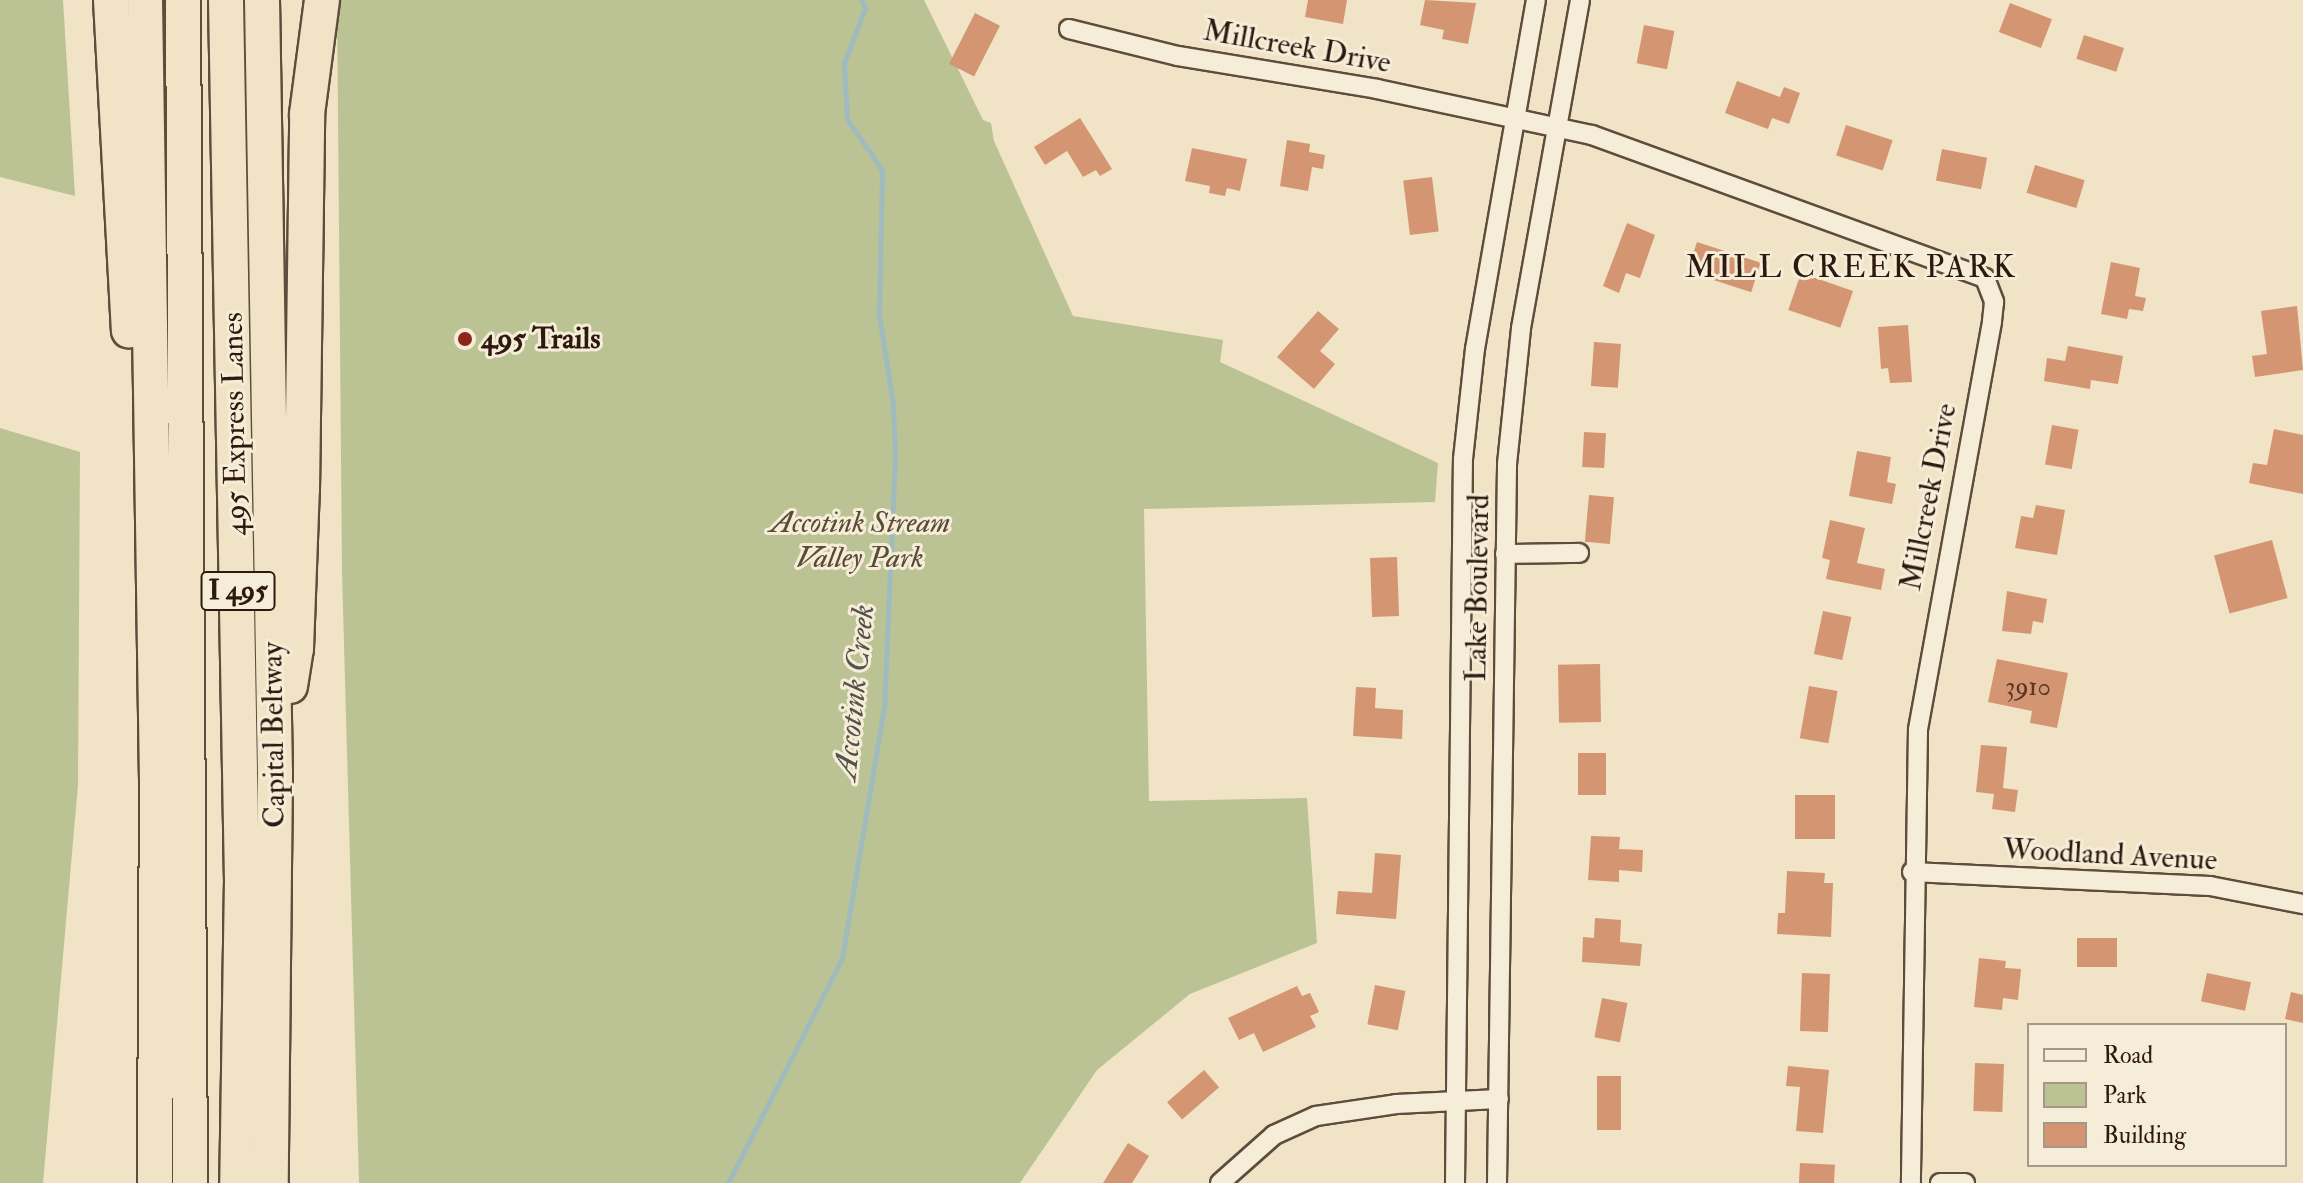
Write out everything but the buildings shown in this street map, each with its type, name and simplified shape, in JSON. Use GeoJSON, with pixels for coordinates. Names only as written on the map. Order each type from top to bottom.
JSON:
{"type":"FeatureCollection","features":[{"type":"Feature","properties":{"kind":"highway"},"geometry":{"type":"LineString","coordinates":[[111,0],[130,339],[150,402]]}},
{"type":"Feature","properties":{"kind":"highway"},"geometry":{"type":"LineString","coordinates":[[145,0],[158,906],[155,1183]]}},
{"type":"Feature","properties":{"kind":"highway","name":"495 Express Lanes"},"geometry":{"type":"LineString","coordinates":[[183,0],[190,1183]]}},
{"type":"Feature","properties":{"kind":"highway","name":"495 Express Lanes"},"geometry":{"type":"LineString","coordinates":[[226,0],[242,880],[237,1183]]}},
{"type":"Feature","properties":{"kind":"highway","name":"Capital Beltway"},"geometry":{"type":"LineString","coordinates":[[262,0],[275,773],[271,1183]]}},
{"type":"Feature","properties":{"kind":"highway"},"geometry":{"type":"LineString","coordinates":[[301,0],[306,186]]}},
{"type":"Feature","properties":{"kind":"highway"},"geometry":{"type":"LineString","coordinates":[[275,773],[296,649],[306,186],[312,54],[322,0]]}},
{"type":"Feature","properties":{"kind":"street","name":"Lake Boulevard"},"geometry":{"type":"LineString","coordinates":[[1455,1183],[1463,459],[1475,349],[1536,0]]}},
{"type":"Feature","properties":{"kind":"street","name":"Lake Boulevard"},"geometry":{"type":"LineString","coordinates":[[1497,1183],[1505,554],[1513,385],[1580,0]]}},
{"type":"Feature","properties":{"kind":"street","name":"Millcreek Drive"},"geometry":{"type":"LineString","coordinates":[[1069,29],[1178,56],[1517,115],[1558,126],[1976,271],[1992,288],[1992,322],[1924,679],[1912,872],[1911,1183]]}},
{"type":"Feature","properties":{"kind":"street"},"geometry":{"type":"LineString","coordinates":[[1505,554],[1579,553]]}},
{"type":"Feature","properties":{"kind":"street","name":"Woodland Avenue"},"geometry":{"type":"LineString","coordinates":[[1912,872],[2210,886],[2303,904]]}},
{"type":"Feature","properties":{"kind":"street"},"geometry":{"type":"LineString","coordinates":[[1220,1183],[1274,1135],[1316,1116],[1499,1099]]}},
{"type":"Feature","properties":{"kind":"street"},"geometry":{"type":"LineString","coordinates":[[1940,1183],[1965,1183]]}},
{"type":"Feature","properties":{"kind":"green space"},"geometry":{"type":"Polygon","coordinates":[[[0,0],[63,0],[75,196],[0,177],[0,0]]]}},
{"type":"Feature","properties":{"kind":"green space","name":"Accotink Stream Valley Park"},"geometry":{"type":"Polygon","coordinates":[[[337,0],[924,0],[983,120],[991,123],[994,141],[1073,316],[1223,340],[1220,362],[1438,463],[1435,502],[1144,509],[1149,801],[1307,798],[1317,943],[1190,994],[1097,1070],[1020,1183],[359,1183],[342,572],[337,0]]]}},
{"type":"Feature","properties":{"kind":"green space"},"geometry":{"type":"Polygon","coordinates":[[[0,428],[80,452],[78,785],[43,1183],[0,1183],[0,428]]]}},
{"type":"Feature","properties":{"kind":"waterway","name":"Accotink Creek"},"geometry":{"type":"LineString","coordinates":[[728,1183],[842,958],[884,708],[895,456],[893,404],[879,315],[882,170],[847,119],[844,63],[865,8],[862,0]]}},
{"type":"Feature","properties":{"kind":"place","name":"495 Trails"},"geometry":{"type":"Point","coordinates":[465,339]}},
{"type":"Feature","properties":{"kind":"district","name":"MILL CREEK PARK"},"geometry":{"type":"Point","coordinates":[1851,267]}}]}
